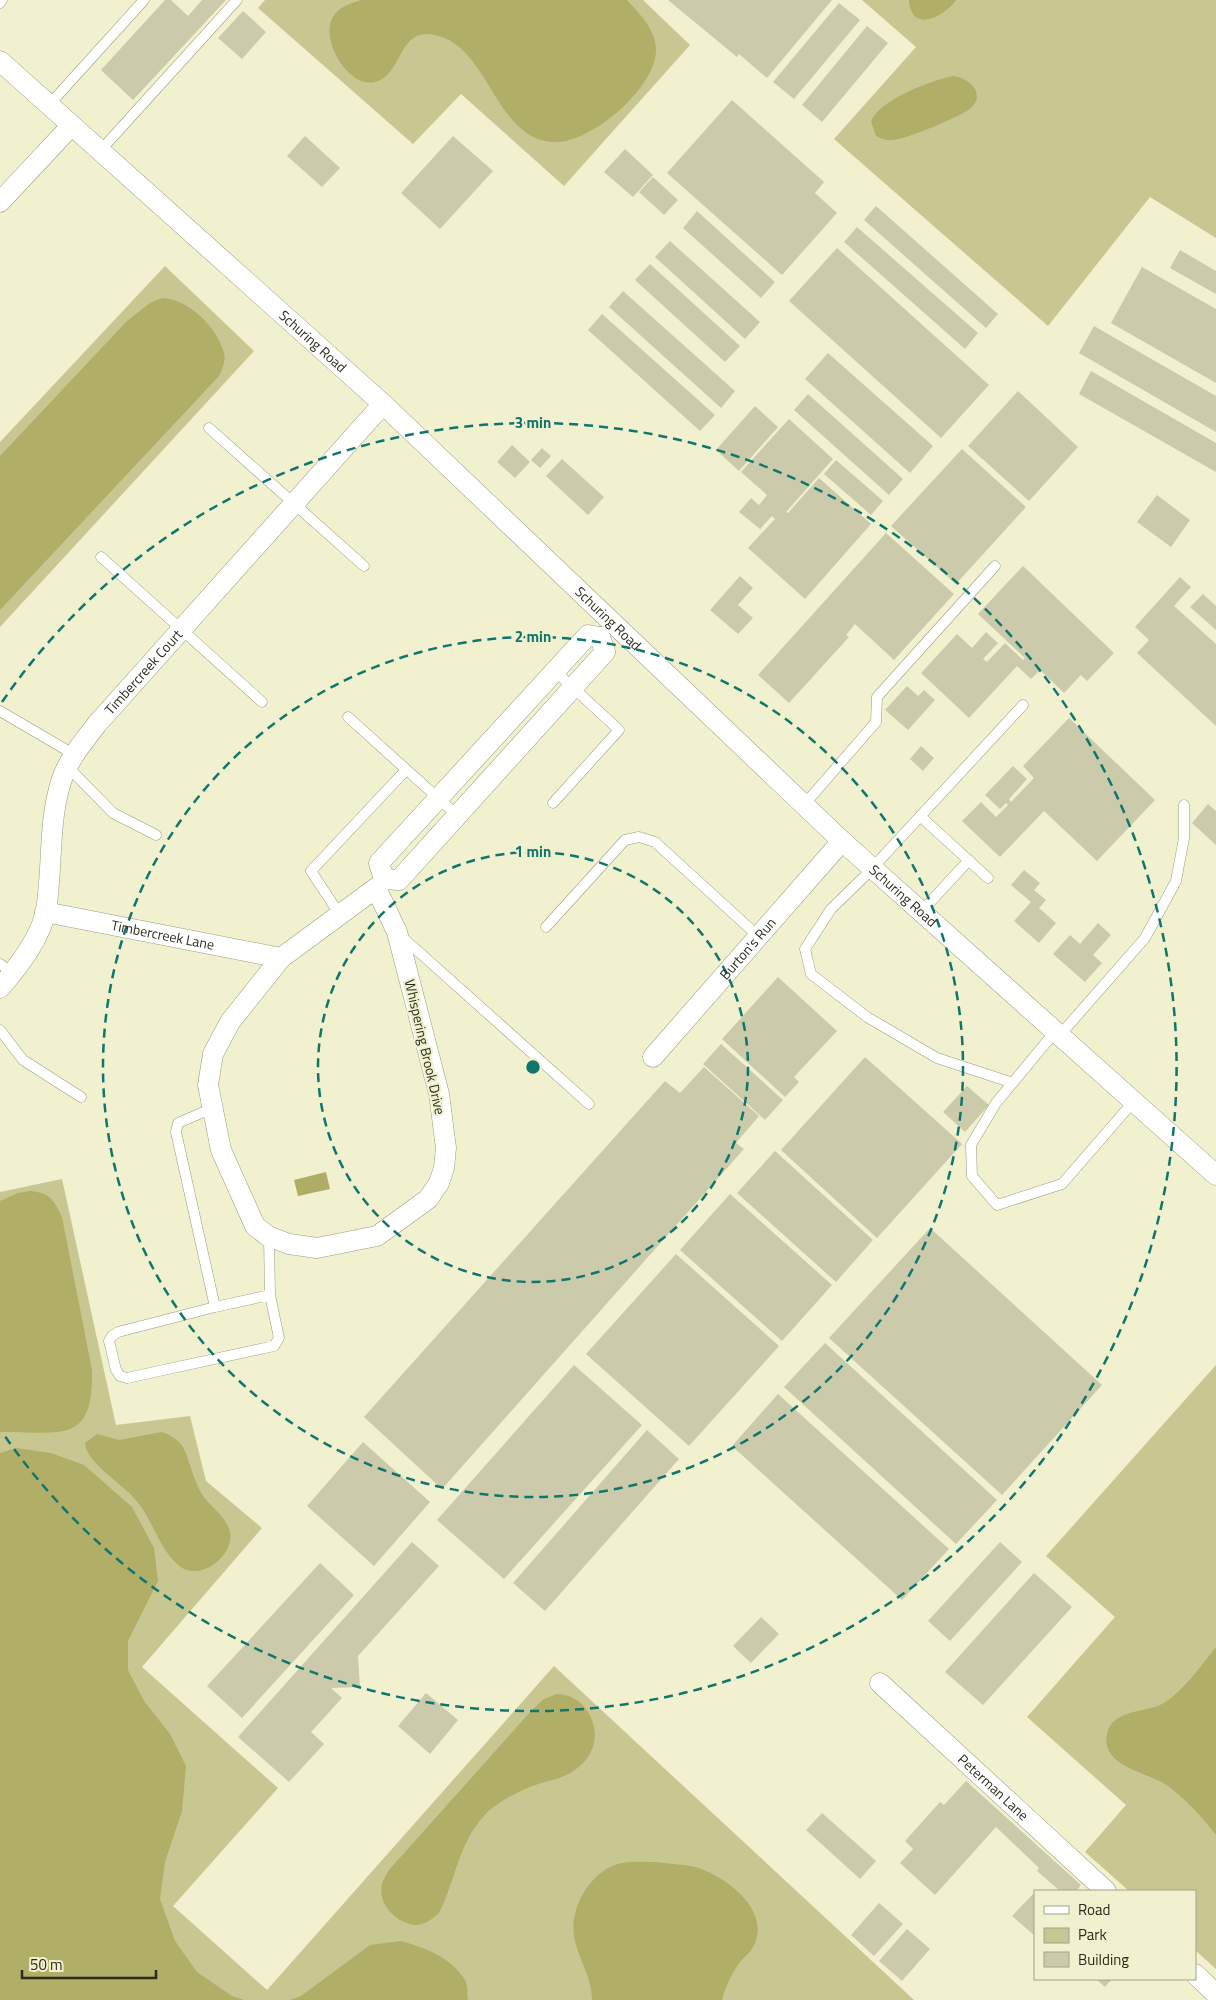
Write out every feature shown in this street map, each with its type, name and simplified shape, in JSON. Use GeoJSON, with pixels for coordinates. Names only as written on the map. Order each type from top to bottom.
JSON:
{"type":"FeatureCollection","features":[{"type":"Feature","properties":{"kind":"street","name":"Schuring Road"},"geometry":{"type":"LineString","coordinates":[[0,61],[383,404],[606,630],[1216,1175]]}},
{"type":"Feature","properties":{"kind":"street"},"geometry":{"type":"LineString","coordinates":[[0,202],[72,126]]}},
{"type":"Feature","properties":{"kind":"street","name":"Timbercreek Court"},"geometry":{"type":"LineString","coordinates":[[4,975],[29,951],[46,912],[54,814],[61,780],[72,761],[97,724],[293,502],[383,404]]}},
{"type":"Feature","properties":{"kind":"street"},"geometry":{"type":"LineString","coordinates":[[269,1237],[256,1226],[221,1150],[208,1085],[213,1054],[230,1022],[281,958],[380,884],[399,880],[605,652],[606,630]]}},
{"type":"Feature","properties":{"kind":"street","name":"Whispering Brook Drive"},"geometry":{"type":"LineString","coordinates":[[269,1237],[289,1244],[317,1248],[377,1236],[428,1199],[438,1183],[444,1168],[446,1148],[439,1094],[397,932],[380,884],[379,863],[588,635],[606,630]]}},
{"type":"Feature","properties":{"kind":"street","name":"Burton's Run"},"geometry":{"type":"LineString","coordinates":[[653,1057],[842,841]]}},
{"type":"Feature","properties":{"kind":"street","name":"Timbercreek Lane"},"geometry":{"type":"LineString","coordinates":[[46,912],[281,958]]}},
{"type":"Feature","properties":{"kind":"street","name":"Peterman Lane"},"geometry":{"type":"LineString","coordinates":[[880,1683],[1105,1890]]}},
{"type":"Feature","properties":{"kind":"street"},"geometry":{"type":"LineString","coordinates":[[1196,1975],[1216,1994]]}},
{"type":"Feature","properties":{"kind":"lane"},"geometry":{"type":"LineString","coordinates":[[49,105],[144,0]]}},
{"type":"Feature","properties":{"kind":"lane"},"geometry":{"type":"LineString","coordinates":[[100,151],[237,0]]}},
{"type":"Feature","properties":{"kind":"lane"},"geometry":{"type":"LineString","coordinates":[[209,428],[364,566]]}},
{"type":"Feature","properties":{"kind":"lane"},"geometry":{"type":"LineString","coordinates":[[101,557],[262,702]]}},
{"type":"Feature","properties":{"kind":"lane"},"geometry":{"type":"LineString","coordinates":[[804,806],[876,722],[877,697],[994,566]]}},
{"type":"Feature","properties":{"kind":"lane"},"geometry":{"type":"LineString","coordinates":[[553,803],[619,730],[555,670]]}},
{"type":"Feature","properties":{"kind":"lane"},"geometry":{"type":"LineString","coordinates":[[1013,1084],[937,1058],[867,1017],[812,974],[805,949],[831,909],[872,868],[1023,704]]}},
{"type":"Feature","properties":{"kind":"lane"},"geometry":{"type":"LineString","coordinates":[[0,711],[72,761],[112,813],[156,835]]}},
{"type":"Feature","properties":{"kind":"lane"},"geometry":{"type":"LineString","coordinates":[[348,717],[458,816]]}},
{"type":"Feature","properties":{"kind":"lane"},"geometry":{"type":"LineString","coordinates":[[340,915],[311,871],[406,770]]}},
{"type":"Feature","properties":{"kind":"lane"},"geometry":{"type":"LineString","coordinates":[[1134,1101],[1062,1184],[997,1205],[972,1176],[971,1145],[996,1104],[1049,1039],[1060,1036],[1145,938],[1176,881],[1184,838],[1184,805]]}},
{"type":"Feature","properties":{"kind":"lane"},"geometry":{"type":"LineString","coordinates":[[920,816],[988,878]]}},
{"type":"Feature","properties":{"kind":"lane"},"geometry":{"type":"LineString","coordinates":[[546,927],[625,840],[639,837],[655,842],[758,936]]}},
{"type":"Feature","properties":{"kind":"lane"},"geometry":{"type":"LineString","coordinates":[[921,912],[969,860]]}},
{"type":"Feature","properties":{"kind":"lane"},"geometry":{"type":"LineString","coordinates":[[397,932],[590,1104]]}},
{"type":"Feature","properties":{"kind":"lane"},"geometry":{"type":"LineString","coordinates":[[0,1030],[23,1060],[81,1097]]}},
{"type":"Feature","properties":{"kind":"lane"},"geometry":{"type":"LineString","coordinates":[[213,1108],[184,1119],[178,1123],[176,1132],[215,1307]]}},
{"type":"Feature","properties":{"kind":"lane"},"geometry":{"type":"LineString","coordinates":[[269,1237],[270,1295],[279,1338],[274,1346],[127,1378],[120,1376],[116,1370],[109,1341],[118,1332],[270,1295]]}},
{"type":"Feature","properties":{"kind":"green space"},"geometry":{"type":"Polygon","coordinates":[[[265,0],[643,0],[690,45],[564,186],[461,94],[413,144],[258,8],[265,0]]]}},
{"type":"Feature","properties":{"kind":"green space"},"geometry":{"type":"Polygon","coordinates":[[[862,0],[1216,0],[1216,238],[1150,197],[1048,326],[834,139],[916,47],[862,0]]]}},
{"type":"Feature","properties":{"kind":"green space"},"geometry":{"type":"Polygon","coordinates":[[[165,266],[254,351],[0,627],[0,442],[165,266]]]}},
{"type":"Feature","properties":{"kind":"green space"},"geometry":{"type":"Polygon","coordinates":[[[62,1179],[116,1425],[190,1416],[206,1481],[262,1528],[142,1667],[278,1788],[173,1906],[267,1990],[554,1666],[914,2000],[0,2000],[0,1192],[62,1179]]]}},
{"type":"Feature","properties":{"kind":"green space"},"geometry":{"type":"Polygon","coordinates":[[[1216,1365],[1216,1969],[1196,1951],[1196,1890],[1128,1890],[1085,1852],[1126,1805],[1027,1717],[1115,1617],[1046,1556],[1216,1365]]]}},
{"type":"Feature","properties":{"kind":"shaded area"},"geometry":{"type":"Polygon","coordinates":[[[361,0],[627,0],[646,22],[653,34],[656,48],[654,63],[646,80],[634,96],[618,111],[584,134],[567,141],[551,142],[532,136],[517,125],[504,110],[470,58],[456,44],[439,36],[425,34],[415,37],[408,43],[391,70],[375,82],[365,82],[354,77],[345,69],[332,47],[330,23],[340,9],[361,0]]]}},
{"type":"Feature","properties":{"kind":"shaded area"},"geometry":{"type":"Polygon","coordinates":[[[909,0],[956,0],[944,12],[929,19],[922,19],[916,17],[911,10],[909,0]]]}},
{"type":"Feature","properties":{"kind":"shaded area"},"geometry":{"type":"Polygon","coordinates":[[[953,76],[969,82],[976,91],[976,101],[967,111],[901,139],[889,140],[876,136],[871,121],[876,113],[885,105],[907,92],[953,76]]]}},
{"type":"Feature","properties":{"kind":"shaded area"},"geometry":{"type":"Polygon","coordinates":[[[162,298],[182,303],[192,309],[208,324],[224,353],[223,365],[219,376],[0,610],[0,456],[127,321],[150,303],[162,298]]]}},
{"type":"Feature","properties":{"kind":"shaded area"},"geometry":{"type":"Polygon","coordinates":[[[326,1172],[330,1189],[298,1196],[294,1180],[326,1172]]]}},
{"type":"Feature","properties":{"kind":"shaded area"},"geometry":{"type":"Polygon","coordinates":[[[31,1191],[51,1198],[62,1217],[92,1370],[91,1395],[87,1412],[79,1423],[69,1430],[40,1433],[0,1432],[0,1201],[18,1193],[31,1191]]]}},
{"type":"Feature","properties":{"kind":"shaded area"},"geometry":{"type":"Polygon","coordinates":[[[162,1432],[174,1438],[183,1447],[199,1489],[229,1527],[230,1541],[227,1550],[214,1565],[205,1569],[186,1570],[171,1558],[139,1504],[99,1467],[87,1451],[85,1443],[97,1434],[119,1440],[162,1432]]]}},
{"type":"Feature","properties":{"kind":"shaded area"},"geometry":{"type":"Polygon","coordinates":[[[16,1448],[51,1453],[84,1465],[132,1507],[154,1548],[158,1581],[128,1641],[128,1670],[144,1701],[170,1734],[186,1766],[182,1811],[165,1862],[160,1899],[175,1941],[197,1972],[232,1996],[244,2000],[0,2000],[0,1453],[16,1448]]]}},
{"type":"Feature","properties":{"kind":"shaded area"},"geometry":{"type":"Polygon","coordinates":[[[1216,1647],[1216,1835],[1194,1809],[1175,1791],[1160,1781],[1118,1761],[1111,1754],[1107,1745],[1107,1734],[1110,1726],[1121,1716],[1153,1708],[1176,1694],[1191,1679],[1216,1647]]]}},
{"type":"Feature","properties":{"kind":"shaded area"},"geometry":{"type":"Polygon","coordinates":[[[557,1694],[575,1699],[582,1704],[592,1721],[595,1731],[594,1740],[592,1748],[583,1764],[566,1775],[518,1792],[502,1801],[487,1813],[468,1839],[439,1913],[419,1925],[401,1921],[390,1911],[382,1899],[383,1882],[389,1870],[532,1710],[544,1699],[557,1694]]]}},
{"type":"Feature","properties":{"kind":"shaded area"},"geometry":{"type":"Polygon","coordinates":[[[626,1862],[656,1862],[695,1867],[720,1878],[743,1896],[757,1920],[757,1934],[753,1947],[732,1975],[722,2000],[592,2000],[590,1984],[577,1949],[573,1929],[578,1905],[591,1882],[610,1867],[626,1862]]]}},
{"type":"Feature","properties":{"kind":"shaded area"},"geometry":{"type":"Polygon","coordinates":[[[401,1941],[437,1954],[452,1965],[466,1982],[468,2000],[290,2000],[301,1996],[370,1945],[401,1941]]]}},
{"type":"Feature","properties":{"kind":"building"},"geometry":{"type":"Polygon","coordinates":[[[165,0],[171,0],[188,16],[202,0],[226,0],[133,100],[101,70],[165,0]]]}},
{"type":"Feature","properties":{"kind":"building"},"geometry":{"type":"Polygon","coordinates":[[[668,0],[832,0],[767,78],[739,54],[737,57],[668,0]]]}},
{"type":"Feature","properties":{"kind":"building"},"geometry":{"type":"Polygon","coordinates":[[[839,3],[860,20],[794,99],[773,82],[839,3]]]}},
{"type":"Feature","properties":{"kind":"building"},"geometry":{"type":"Polygon","coordinates":[[[243,11],[266,32],[242,59],[218,38],[243,11]]]}},
{"type":"Feature","properties":{"kind":"building"},"geometry":{"type":"Polygon","coordinates":[[[867,26],[888,43],[822,122],[802,105],[867,26]]]}},
{"type":"Feature","properties":{"kind":"building"},"geometry":{"type":"Polygon","coordinates":[[[732,100],[824,182],[815,193],[837,213],[782,275],[667,173],[732,100]]]}},
{"type":"Feature","properties":{"kind":"building"},"geometry":{"type":"Polygon","coordinates":[[[305,136],[340,168],[322,187],[287,156],[305,136]]]}},
{"type":"Feature","properties":{"kind":"building"},"geometry":{"type":"Polygon","coordinates":[[[453,136],[493,171],[440,229],[401,193],[453,136]]]}},
{"type":"Feature","properties":{"kind":"building"},"geometry":{"type":"Polygon","coordinates":[[[625,149],[653,175],[633,197],[604,172],[625,149]]]}},
{"type":"Feature","properties":{"kind":"building"},"geometry":{"type":"Polygon","coordinates":[[[653,177],[678,200],[664,215],[639,192],[653,177]]]}},
{"type":"Feature","properties":{"kind":"building"},"geometry":{"type":"Polygon","coordinates":[[[876,206],[998,314],[986,328],[864,220],[876,206]]]}},
{"type":"Feature","properties":{"kind":"building"},"geometry":{"type":"Polygon","coordinates":[[[697,211],[775,282],[761,298],[683,228],[697,211]]]}},
{"type":"Feature","properties":{"kind":"building"},"geometry":{"type":"Polygon","coordinates":[[[857,227],[978,333],[965,349],[844,242],[857,227]]]}},
{"type":"Feature","properties":{"kind":"building"},"geometry":{"type":"Polygon","coordinates":[[[670,241],[760,322],[745,339],[655,257],[670,241]]]}},
{"type":"Feature","properties":{"kind":"building"},"geometry":{"type":"Polygon","coordinates":[[[837,248],[989,385],[941,438],[789,301],[837,248]]]}},
{"type":"Feature","properties":{"kind":"building"},"geometry":{"type":"Polygon","coordinates":[[[1180,250],[1216,271],[1216,294],[1170,268],[1180,250]]]}},
{"type":"Feature","properties":{"kind":"building"},"geometry":{"type":"Polygon","coordinates":[[[650,264],[740,346],[725,362],[635,280],[650,264]]]}},
{"type":"Feature","properties":{"kind":"building"},"geometry":{"type":"Polygon","coordinates":[[[1142,267],[1216,309],[1216,383],[1111,323],[1142,267]]]}},
{"type":"Feature","properties":{"kind":"building"},"geometry":{"type":"Polygon","coordinates":[[[623,291],[735,391],[721,408],[609,307],[623,291]]]}},
{"type":"Feature","properties":{"kind":"building"},"geometry":{"type":"Polygon","coordinates":[[[602,314],[715,415],[700,431],[588,330],[602,314]]]}},
{"type":"Feature","properties":{"kind":"building"},"geometry":{"type":"Polygon","coordinates":[[[1094,326],[1216,396],[1216,432],[1079,353],[1094,326]]]}},
{"type":"Feature","properties":{"kind":"building"},"geometry":{"type":"Polygon","coordinates":[[[828,353],[933,446],[910,473],[805,379],[828,353]]]}},
{"type":"Feature","properties":{"kind":"building"},"geometry":{"type":"Polygon","coordinates":[[[1091,371],[1216,443],[1216,472],[1079,394],[1091,371]]]}},
{"type":"Feature","properties":{"kind":"building"},"geometry":{"type":"Polygon","coordinates":[[[1018,391],[1078,447],[1029,501],[968,446],[1018,391]]]}},
{"type":"Feature","properties":{"kind":"building"},"geometry":{"type":"Polygon","coordinates":[[[808,394],[903,479],[889,495],[794,410],[808,394]]]}},
{"type":"Feature","properties":{"kind":"building"},"geometry":{"type":"Polygon","coordinates":[[[755,406],[778,427],[739,471],[716,450],[755,406]]]}},
{"type":"Feature","properties":{"kind":"building"},"geometry":{"type":"Polygon","coordinates":[[[789,419],[833,459],[786,512],[788,513],[819,478],[871,524],[805,599],[748,548],[775,519],[772,516],[760,529],[739,512],[751,498],[759,505],[767,495],[741,472],[789,419]]]}},
{"type":"Feature","properties":{"kind":"building"},"geometry":{"type":"Polygon","coordinates":[[[512,445],[530,462],[515,478],[497,462],[512,445]]]}},
{"type":"Feature","properties":{"kind":"building"},"geometry":{"type":"Polygon","coordinates":[[[542,448],[551,456],[540,468],[531,460],[542,448]]]}},
{"type":"Feature","properties":{"kind":"building"},"geometry":{"type":"Polygon","coordinates":[[[962,449],[1026,507],[956,584],[891,526],[962,449]]]}},
{"type":"Feature","properties":{"kind":"building"},"geometry":{"type":"Polygon","coordinates":[[[562,459],[604,497],[588,515],[546,476],[562,459]]]}},
{"type":"Feature","properties":{"kind":"building"},"geometry":{"type":"Polygon","coordinates":[[[836,460],[883,501],[871,515],[824,474],[836,460]]]}},
{"type":"Feature","properties":{"kind":"building"},"geometry":{"type":"Polygon","coordinates":[[[1157,495],[1190,520],[1171,547],[1137,522],[1157,495]]]}},
{"type":"Feature","properties":{"kind":"building"},"geometry":{"type":"Polygon","coordinates":[[[886,533],[954,594],[894,660],[855,624],[846,635],[849,637],[789,703],[758,675],[886,533]]]}},
{"type":"Feature","properties":{"kind":"building"},"geometry":{"type":"Polygon","coordinates":[[[1023,566],[1114,653],[1087,681],[1081,675],[1064,693],[1040,670],[1031,679],[1017,666],[969,718],[921,673],[957,634],[972,648],[986,632],[998,643],[983,659],[987,662],[1005,643],[1023,660],[1025,658],[978,614],[1023,566]]]}},
{"type":"Feature","properties":{"kind":"building"},"geometry":{"type":"Polygon","coordinates":[[[740,576],[753,588],[738,605],[753,618],[738,634],[710,610],[740,576]]]}},
{"type":"Feature","properties":{"kind":"building"},"geometry":{"type":"Polygon","coordinates":[[[1180,577],[1191,587],[1174,606],[1216,644],[1216,726],[1137,653],[1149,640],[1135,627],[1180,577]]]}},
{"type":"Feature","properties":{"kind":"building"},"geometry":{"type":"Polygon","coordinates":[[[1203,594],[1216,606],[1216,630],[1190,607],[1203,594]]]}},
{"type":"Feature","properties":{"kind":"building"},"geometry":{"type":"Polygon","coordinates":[[[907,686],[918,696],[924,690],[935,700],[908,730],[885,710],[907,686]]]}},
{"type":"Feature","properties":{"kind":"building"},"geometry":{"type":"Polygon","coordinates":[[[1069,718],[1155,800],[1097,861],[1044,811],[1000,857],[962,821],[981,802],[996,817],[1008,805],[1006,803],[1000,809],[985,795],[1013,766],[1027,779],[1009,799],[1011,802],[1034,778],[1023,766],[1069,718]]]}},
{"type":"Feature","properties":{"kind":"building"},"geometry":{"type":"Polygon","coordinates":[[[921,746],[934,758],[923,771],[910,759],[921,746]]]}},
{"type":"Feature","properties":{"kind":"building"},"geometry":{"type":"Polygon","coordinates":[[[1208,804],[1216,811],[1216,845],[1192,823],[1208,804]]]}},
{"type":"Feature","properties":{"kind":"building"},"geometry":{"type":"Polygon","coordinates":[[[1024,870],[1040,883],[1034,890],[1046,900],[1039,908],[1056,923],[1039,943],[1014,921],[1031,902],[1011,885],[1024,870]]]}},
{"type":"Feature","properties":{"kind":"building"},"geometry":{"type":"Polygon","coordinates":[[[1098,923],[1111,935],[1093,955],[1102,963],[1085,982],[1053,954],[1070,935],[1080,944],[1098,923]]]}},
{"type":"Feature","properties":{"kind":"building"},"geometry":{"type":"Polygon","coordinates":[[[778,977],[837,1031],[794,1077],[799,1082],[785,1097],[722,1039],[778,977]]]}},
{"type":"Feature","properties":{"kind":"building"},"geometry":{"type":"Polygon","coordinates":[[[721,1044],[783,1100],[765,1120],[703,1064],[721,1044]]]}},
{"type":"Feature","properties":{"kind":"building"},"geometry":{"type":"Polygon","coordinates":[[[865,1057],[962,1144],[877,1238],[781,1150],[865,1057]]]}},
{"type":"Feature","properties":{"kind":"building"},"geometry":{"type":"Polygon","coordinates":[[[704,1067],[759,1116],[736,1143],[744,1149],[442,1489],[364,1417],[665,1081],[680,1093],[704,1067]]]}},
{"type":"Feature","properties":{"kind":"building"},"geometry":{"type":"Polygon","coordinates":[[[967,1086],[989,1105],[965,1132],[943,1112],[967,1086]]]}},
{"type":"Feature","properties":{"kind":"building"},"geometry":{"type":"Polygon","coordinates":[[[775,1151],[873,1240],[836,1282],[737,1193],[775,1151]]]}},
{"type":"Feature","properties":{"kind":"building"},"geometry":{"type":"Polygon","coordinates":[[[730,1194],[832,1285],[782,1341],[680,1250],[730,1194]]]}},
{"type":"Feature","properties":{"kind":"building"},"geometry":{"type":"Polygon","coordinates":[[[930,1228],[1102,1385],[1002,1495],[829,1338],[930,1228]]]}},
{"type":"Feature","properties":{"kind":"building"},"geometry":{"type":"Polygon","coordinates":[[[676,1254],[779,1346],[689,1446],[586,1354],[676,1254]]]}},
{"type":"Feature","properties":{"kind":"building"},"geometry":{"type":"Polygon","coordinates":[[[825,1343],[997,1500],[956,1544],[784,1387],[825,1343]]]}},
{"type":"Feature","properties":{"kind":"building"},"geometry":{"type":"Polygon","coordinates":[[[574,1365],[642,1425],[504,1579],[437,1520],[574,1365]]]}},
{"type":"Feature","properties":{"kind":"building"},"geometry":{"type":"Polygon","coordinates":[[[778,1394],[949,1549],[902,1600],[732,1446],[778,1394]]]}},
{"type":"Feature","properties":{"kind":"building"},"geometry":{"type":"Polygon","coordinates":[[[647,1430],[679,1459],[545,1611],[513,1583],[647,1430]]]}},
{"type":"Feature","properties":{"kind":"building"},"geometry":{"type":"Polygon","coordinates":[[[363,1442],[430,1502],[374,1566],[307,1506],[363,1442]]]}},
{"type":"Feature","properties":{"kind":"building"},"geometry":{"type":"Polygon","coordinates":[[[412,1542],[439,1566],[358,1656],[360,1687],[331,1688],[342,1698],[311,1732],[324,1744],[289,1782],[238,1737],[412,1542]]]}},
{"type":"Feature","properties":{"kind":"building"},"geometry":{"type":"Polygon","coordinates":[[[1000,1542],[1022,1562],[950,1641],[928,1621],[1000,1542]]]}},
{"type":"Feature","properties":{"kind":"building"},"geometry":{"type":"Polygon","coordinates":[[[320,1563],[354,1595],[242,1718],[207,1686],[320,1563]]]}},
{"type":"Feature","properties":{"kind":"building"},"geometry":{"type":"Polygon","coordinates":[[[1034,1573],[1072,1607],[983,1705],[945,1672],[1034,1573]]]}},
{"type":"Feature","properties":{"kind":"building"},"geometry":{"type":"Polygon","coordinates":[[[761,1617],[779,1634],[751,1663],[733,1646],[761,1617]]]}},
{"type":"Feature","properties":{"kind":"building"},"geometry":{"type":"Polygon","coordinates":[[[426,1693],[458,1720],[430,1754],[398,1726],[426,1693]]]}},
{"type":"Feature","properties":{"kind":"building"},"geometry":{"type":"Polygon","coordinates":[[[966,1781],[1081,1885],[1077,1890],[1059,1890],[1037,1871],[1039,1868],[996,1827],[935,1895],[900,1863],[913,1849],[905,1841],[940,1802],[944,1805],[966,1781]]]}},
{"type":"Feature","properties":{"kind":"building"},"geometry":{"type":"Polygon","coordinates":[[[822,1813],[876,1861],[860,1879],[806,1830],[822,1813]]]}},
{"type":"Feature","properties":{"kind":"building"},"geometry":{"type":"Polygon","coordinates":[[[1034,1893],[1034,1935],[1012,1916],[1034,1893]]]}},
{"type":"Feature","properties":{"kind":"building"},"geometry":{"type":"Polygon","coordinates":[[[879,1903],[903,1924],[874,1956],[851,1935],[879,1903]]]}},
{"type":"Feature","properties":{"kind":"building"},"geometry":{"type":"Polygon","coordinates":[[[907,1929],[930,1949],[902,1981],[879,1961],[907,1929]]]}},
{"type":"Feature","properties":{"kind":"building"},"geometry":{"type":"Polygon","coordinates":[[[1097,1980],[1111,1980],[1105,1987],[1097,1980]]]}}]}
